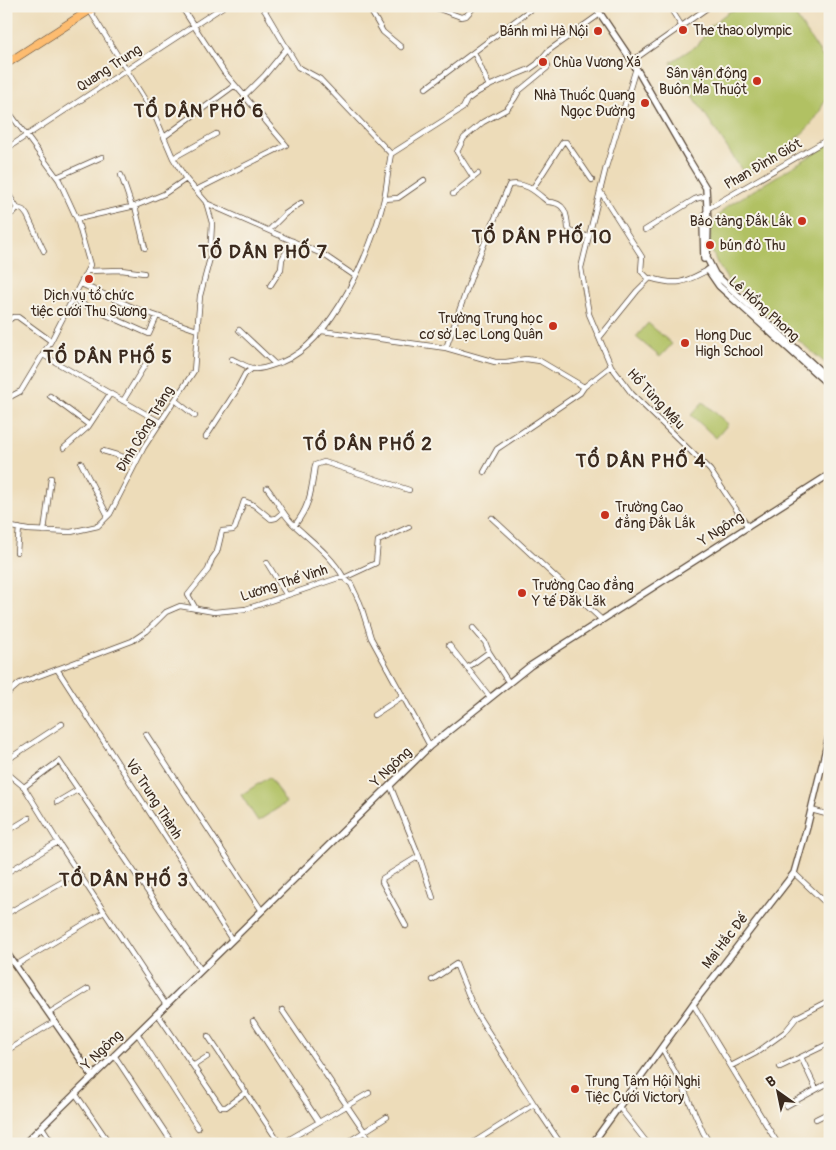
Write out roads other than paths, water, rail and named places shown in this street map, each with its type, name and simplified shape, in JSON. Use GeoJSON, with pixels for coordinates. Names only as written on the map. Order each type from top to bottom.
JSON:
{"type":"FeatureCollection","features":[{"type":"Feature","properties":{"kind":"main road"},"geometry":{"type":"LineString","coordinates":[[6,64],[91,8]]}},
{"type":"Feature","properties":{"kind":"street"},"geometry":{"type":"LineString","coordinates":[[181,6],[224,72],[286,145],[196,190]]}},
{"type":"Feature","properties":{"kind":"street","name":"Quang Trung"},"geometry":{"type":"LineString","coordinates":[[6,149],[224,6]]}},
{"type":"Feature","properties":{"kind":"street"},"geometry":{"type":"LineString","coordinates":[[272,6],[263,8],[298,67],[320,79],[391,154]]}},
{"type":"Feature","properties":{"kind":"street"},"geometry":{"type":"LineString","coordinates":[[431,6],[461,17],[466,16],[475,6]]}},
{"type":"Feature","properties":{"kind":"street"},"geometry":{"type":"LineString","coordinates":[[426,88],[535,6]]}},
{"type":"Feature","properties":{"kind":"street","name":"Lê Hồng Phong"},"geometry":{"type":"LineString","coordinates":[[595,6],[632,61],[706,188],[707,258],[715,274],[830,380]]}},
{"type":"Feature","properties":{"kind":"street"},"geometry":{"type":"LineString","coordinates":[[669,6],[681,25]]}},
{"type":"Feature","properties":{"kind":"street"},"geometry":{"type":"LineString","coordinates":[[632,61],[710,6]]}},
{"type":"Feature","properties":{"kind":"street"},"geometry":{"type":"LineString","coordinates":[[370,7],[383,32],[401,47]]}},
{"type":"Feature","properties":{"kind":"street","name":"Đinh Công Tráng"},"geometry":{"type":"LineString","coordinates":[[91,8],[155,116],[173,158],[186,179],[206,202],[212,223],[210,258],[200,296],[194,371],[144,447],[108,516]]}},
{"type":"Feature","properties":{"kind":"street"},"geometry":{"type":"LineString","coordinates":[[232,358],[253,368],[265,368],[294,356],[322,331],[341,304],[375,230],[384,198],[391,154],[463,108],[467,100],[489,86],[530,69],[548,51],[600,14]]}},
{"type":"Feature","properties":{"kind":"street"},"geometry":{"type":"LineString","coordinates":[[244,96],[265,75],[287,48]]}},
{"type":"Feature","properties":{"kind":"street"},"geometry":{"type":"LineString","coordinates":[[474,52],[489,86]]}},
{"type":"Feature","properties":{"kind":"street"},"geometry":{"type":"LineString","coordinates":[[453,194],[476,176],[457,152],[459,145],[474,128],[507,109],[519,91],[547,68],[548,66],[542,57]]}},
{"type":"Feature","properties":{"kind":"street","name":"Hồ Tùng Mậu"},"geometry":{"type":"LineString","coordinates":[[636,68],[600,191],[581,268],[589,314],[611,366],[632,394],[710,470],[748,527]]}},
{"type":"Feature","properties":{"kind":"street"},"geometry":{"type":"LineString","coordinates":[[164,137],[235,85]]}},
{"type":"Feature","properties":{"kind":"street"},"geometry":{"type":"LineString","coordinates":[[6,108],[57,177],[77,219],[90,265],[52,341],[21,391],[6,399]]}},
{"type":"Feature","properties":{"kind":"street"},"geometry":{"type":"LineString","coordinates":[[173,158],[216,134]]}},
{"type":"Feature","properties":{"kind":"street","name":"Phan Đình Giót"},"geometry":{"type":"LineString","coordinates":[[707,209],[830,138]]}},
{"type":"Feature","properties":{"kind":"street"},"geometry":{"type":"LineString","coordinates":[[532,189],[546,170],[548,162],[563,142],[566,142],[592,180]]}},
{"type":"Feature","properties":{"kind":"street"},"geometry":{"type":"LineString","coordinates":[[57,177],[102,157]]}},
{"type":"Feature","properties":{"kind":"street"},"geometry":{"type":"LineString","coordinates":[[121,175],[134,207],[145,248]]}},
{"type":"Feature","properties":{"kind":"street"},"geometry":{"type":"LineString","coordinates":[[77,219],[134,207],[164,194],[186,179]]}},
{"type":"Feature","properties":{"kind":"street"},"geometry":{"type":"LineString","coordinates":[[384,198],[398,198],[424,180]]}},
{"type":"Feature","properties":{"kind":"street"},"geometry":{"type":"LineString","coordinates":[[446,348],[475,266],[509,184],[517,183],[532,189],[548,202],[552,202],[562,208],[567,212],[568,228],[572,232],[589,237]]}},
{"type":"Feature","properties":{"kind":"street"},"geometry":{"type":"LineString","coordinates":[[6,190],[17,208],[23,210],[44,251]]}},
{"type":"Feature","properties":{"kind":"street"},"geometry":{"type":"LineString","coordinates":[[600,191],[642,257],[641,271],[648,278]]}},
{"type":"Feature","properties":{"kind":"street"},"geometry":{"type":"LineString","coordinates":[[645,230],[695,199],[706,196]]}},
{"type":"Feature","properties":{"kind":"street"},"geometry":{"type":"LineString","coordinates":[[206,202],[324,255],[355,276]]}},
{"type":"Feature","properties":{"kind":"street"},"geometry":{"type":"LineString","coordinates":[[269,230],[285,214],[300,203]]}},
{"type":"Feature","properties":{"kind":"street"},"geometry":{"type":"LineString","coordinates":[[6,217],[17,208]]}},
{"type":"Feature","properties":{"kind":"street","name":"Lê Hồng Phong"},"geometry":{"type":"LineString","coordinates":[[707,209],[703,222],[704,259],[708,270],[719,286],[830,386]]}},
{"type":"Feature","properties":{"kind":"street"},"geometry":{"type":"LineString","coordinates":[[270,286],[281,269],[282,259],[293,241]]}},
{"type":"Feature","properties":{"kind":"street"},"geometry":{"type":"LineString","coordinates":[[87,271],[121,270],[144,273]]}},
{"type":"Feature","properties":{"kind":"street"},"geometry":{"type":"LineString","coordinates":[[599,338],[650,278],[675,284],[689,280],[708,270]]}},
{"type":"Feature","properties":{"kind":"street"},"geometry":{"type":"LineString","coordinates":[[81,284],[137,309],[197,330]]}},
{"type":"Feature","properties":{"kind":"street"},"geometry":{"type":"LineString","coordinates":[[73,300],[149,334],[157,316]]}},
{"type":"Feature","properties":{"kind":"street"},"geometry":{"type":"LineString","coordinates":[[6,322],[13,317],[18,317],[52,341]]}},
{"type":"Feature","properties":{"kind":"street"},"geometry":{"type":"LineString","coordinates":[[238,330],[275,364]]}},
{"type":"Feature","properties":{"kind":"street"},"geometry":{"type":"LineString","coordinates":[[322,331],[446,348],[496,362],[526,359],[540,361],[584,387]]}},
{"type":"Feature","properties":{"kind":"street"},"geometry":{"type":"LineString","coordinates":[[43,355],[160,422]]}},
{"type":"Feature","properties":{"kind":"street"},"geometry":{"type":"LineString","coordinates":[[123,401],[148,360]]}},
{"type":"Feature","properties":{"kind":"street"},"geometry":{"type":"LineString","coordinates":[[484,472],[497,449],[580,393],[584,387],[611,366]]}},
{"type":"Feature","properties":{"kind":"street"},"geometry":{"type":"LineString","coordinates":[[206,436],[245,374],[253,368]]}},
{"type":"Feature","properties":{"kind":"street"},"geometry":{"type":"LineString","coordinates":[[64,448],[88,425],[110,394]]}},
{"type":"Feature","properties":{"kind":"street"},"geometry":{"type":"LineString","coordinates":[[50,396],[88,425]]}},
{"type":"Feature","properties":{"kind":"street"},"geometry":{"type":"LineString","coordinates":[[175,400],[195,416]]}},
{"type":"Feature","properties":{"kind":"street"},"geometry":{"type":"LineString","coordinates":[[103,451],[137,461]]}},
{"type":"Feature","properties":{"kind":"street"},"geometry":{"type":"LineString","coordinates":[[295,525],[306,511],[315,465],[324,462],[409,490]]}},
{"type":"Feature","properties":{"kind":"street"},"geometry":{"type":"LineString","coordinates":[[6,526],[71,532],[98,526],[108,516],[81,463]]}},
{"type":"Feature","properties":{"kind":"street","name":"Y Ngông"},"geometry":{"type":"LineString","coordinates":[[24,1144],[430,746],[530,666],[830,474]]}},
{"type":"Feature","properties":{"kind":"street"},"geometry":{"type":"LineString","coordinates":[[44,531],[51,478]]}},
{"type":"Feature","properties":{"kind":"street"},"geometry":{"type":"LineString","coordinates":[[267,488],[283,512],[322,548],[344,578],[376,563],[378,541],[409,527]]}},
{"type":"Feature","properties":{"kind":"street"},"geometry":{"type":"LineString","coordinates":[[196,609],[188,595],[208,570],[212,559],[218,552],[222,531],[236,528],[244,501],[250,502],[271,518],[276,518],[283,512]]}},
{"type":"Feature","properties":{"kind":"street"},"geometry":{"type":"LineString","coordinates":[[492,518],[602,620]]}},
{"type":"Feature","properties":{"kind":"street"},"geometry":{"type":"LineString","coordinates":[[17,552],[19,528]]}},
{"type":"Feature","properties":{"kind":"street"},"geometry":{"type":"LineString","coordinates":[[266,563],[286,594]]}},
{"type":"Feature","properties":{"kind":"street","name":"Lương Thế Vinh"},"geometry":{"type":"LineString","coordinates":[[6,695],[20,683],[132,641],[147,631],[166,612],[173,608],[180,606],[214,612],[246,609],[334,578],[344,578],[351,584],[371,638],[430,746]]}},
{"type":"Feature","properties":{"kind":"street"},"geometry":{"type":"LineString","coordinates":[[473,628],[485,642],[489,652],[509,683]]}},
{"type":"Feature","properties":{"kind":"street"},"geometry":{"type":"LineString","coordinates":[[450,645],[490,697]]}},
{"type":"Feature","properties":{"kind":"street"},"geometry":{"type":"LineString","coordinates":[[467,668],[489,652]]}},
{"type":"Feature","properties":{"kind":"street","name":"Võ Trung Thành"},"geometry":{"type":"LineString","coordinates":[[57,669],[232,940]]}},
{"type":"Feature","properties":{"kind":"street"},"geometry":{"type":"LineString","coordinates":[[374,715],[403,696]]}},
{"type":"Feature","properties":{"kind":"street"},"geometry":{"type":"LineString","coordinates":[[6,762],[62,724]]}},
{"type":"Feature","properties":{"kind":"street","name":"Mai Hắc Đế"},"geometry":{"type":"LineString","coordinates":[[592,1144],[693,1004],[794,873],[830,732]]}},
{"type":"Feature","properties":{"kind":"street"},"geometry":{"type":"LineString","coordinates":[[146,734],[262,910]]}},
{"type":"Feature","properties":{"kind":"street"},"geometry":{"type":"LineString","coordinates":[[24,787],[59,761],[201,970]]}},
{"type":"Feature","properties":{"kind":"street"},"geometry":{"type":"LineString","coordinates":[[6,772],[24,787],[58,842],[166,1005]]}},
{"type":"Feature","properties":{"kind":"street"},"geometry":{"type":"LineString","coordinates":[[390,785],[419,856],[433,898]]}},
{"type":"Feature","properties":{"kind":"street"},"geometry":{"type":"LineString","coordinates":[[57,802],[78,789]]}},
{"type":"Feature","properties":{"kind":"street"},"geometry":{"type":"LineString","coordinates":[[811,810],[830,815]]}},
{"type":"Feature","properties":{"kind":"street"},"geometry":{"type":"LineString","coordinates":[[6,832],[29,818]]}},
{"type":"Feature","properties":{"kind":"street"},"geometry":{"type":"LineString","coordinates":[[6,874],[58,842]]}},
{"type":"Feature","properties":{"kind":"street"},"geometry":{"type":"LineString","coordinates":[[406,926],[382,882],[383,878],[419,856]]}},
{"type":"Feature","properties":{"kind":"street"},"geometry":{"type":"LineString","coordinates":[[6,914],[78,872]]}},
{"type":"Feature","properties":{"kind":"street"},"geometry":{"type":"LineString","coordinates":[[794,873],[830,906]]}},
{"type":"Feature","properties":{"kind":"street"},"geometry":{"type":"LineString","coordinates":[[16,965],[104,912]]}},
{"type":"Feature","properties":{"kind":"street"},"geometry":{"type":"LineString","coordinates":[[6,952],[93,1077]]}},
{"type":"Feature","properties":{"kind":"street"},"geometry":{"type":"LineString","coordinates":[[432,980],[456,964],[475,1011],[561,1144]]}},
{"type":"Feature","properties":{"kind":"street"},"geometry":{"type":"LineString","coordinates":[[49,1013],[88,989]]}},
{"type":"Feature","properties":{"kind":"street"},"geometry":{"type":"LineString","coordinates":[[730,1066],[756,1053],[785,1032],[798,1017],[830,1000]]}},
{"type":"Feature","properties":{"kind":"street"},"geometry":{"type":"LineString","coordinates":[[693,1004],[778,1144]]}},
{"type":"Feature","properties":{"kind":"street"},"geometry":{"type":"LineString","coordinates":[[282,1010],[373,1144]]}},
{"type":"Feature","properties":{"kind":"street"},"geometry":{"type":"LineString","coordinates":[[157,1013],[222,1108],[246,1092]]}},
{"type":"Feature","properties":{"kind":"street"},"geometry":{"type":"LineString","coordinates":[[253,1021],[319,1122]]}},
{"type":"Feature","properties":{"kind":"street"},"geometry":{"type":"LineString","coordinates":[[6,1044],[8,1050],[54,1022]]}},
{"type":"Feature","properties":{"kind":"street"},"geometry":{"type":"LineString","coordinates":[[137,1033],[198,1128]]}},
{"type":"Feature","properties":{"kind":"street"},"geometry":{"type":"LineString","coordinates":[[208,1036],[281,1144],[369,1093]]}},
{"type":"Feature","properties":{"kind":"street"},"geometry":{"type":"LineString","coordinates":[[780,1067],[830,1043]]}},
{"type":"Feature","properties":{"kind":"street"},"geometry":{"type":"LineString","coordinates":[[662,1048],[710,1144]]}},
{"type":"Feature","properties":{"kind":"street"},"geometry":{"type":"LineString","coordinates":[[114,1055],[173,1144]]}},
{"type":"Feature","properties":{"kind":"street"},"geometry":{"type":"LineString","coordinates":[[193,1066],[207,1057]]}},
{"type":"Feature","properties":{"kind":"street"},"geometry":{"type":"LineString","coordinates":[[801,1057],[816,1089]]}},
{"type":"Feature","properties":{"kind":"street"},"geometry":{"type":"LineString","coordinates":[[786,1106],[830,1082]]}},
{"type":"Feature","properties":{"kind":"street"},"geometry":{"type":"LineString","coordinates":[[75,1093],[110,1144]]}},
{"type":"Feature","properties":{"kind":"street"},"geometry":{"type":"LineString","coordinates":[[471,1144],[534,1104]]}},
{"type":"Feature","properties":{"kind":"street"},"geometry":{"type":"LineString","coordinates":[[619,1107],[648,1144]]}},
{"type":"Feature","properties":{"kind":"street"},"geometry":{"type":"LineString","coordinates":[[816,1119],[830,1112]]}},
{"type":"Feature","properties":{"kind":"street"},"geometry":{"type":"LineString","coordinates":[[345,1144],[387,1117]]}},
{"type":"Feature","properties":{"kind":"street"},"geometry":{"type":"LineString","coordinates":[[42,1127],[53,1144]]}},
{"type":"Feature","properties":{"kind":"place","name":"The thao olympic"},"geometry":{"type":"Point","coordinates":[683,30]}},
{"type":"Feature","properties":{"kind":"place","name":"Bánh mì Hà Nội"},"geometry":{"type":"Point","coordinates":[598,31]}},
{"type":"Feature","properties":{"kind":"place","name":"Chùa Vương Xá"},"geometry":{"type":"Point","coordinates":[543,62]}},
{"type":"Feature","properties":{"kind":"place","name":"Sân vận động Buôn Ma Thuột"},"geometry":{"type":"Point","coordinates":[757,81]}},
{"type":"Feature","properties":{"kind":"place","name":"Nhà Thuốc Quang Ngọc Đường"},"geometry":{"type":"Point","coordinates":[645,103]}},
{"type":"Feature","properties":{"kind":"place","name":"Bảo tàng Đắk Lắk"},"geometry":{"type":"Point","coordinates":[802,221]}},
{"type":"Feature","properties":{"kind":"place","name":"bún đỏ Thu"},"geometry":{"type":"Point","coordinates":[710,245]}},
{"type":"Feature","properties":{"kind":"place","name":"Dịch vụ tổ chức tiệc cưới Thu Sương"},"geometry":{"type":"Point","coordinates":[89,279]}},
{"type":"Feature","properties":{"kind":"place","name":"Trường Trung học cơ sở Lạc Long Quân"},"geometry":{"type":"Point","coordinates":[553,326]}},
{"type":"Feature","properties":{"kind":"place","name":"Hong Duc High School"},"geometry":{"type":"Point","coordinates":[685,343]}},
{"type":"Feature","properties":{"kind":"place","name":"Trường Cao đẳng Đắk Lắk"},"geometry":{"type":"Point","coordinates":[605,515]}},
{"type":"Feature","properties":{"kind":"place","name":"Trường Cao đẳng Y tế Đăk Lăk"},"geometry":{"type":"Point","coordinates":[522,593]}},
{"type":"Feature","properties":{"kind":"place","name":"Trung Tâm Hội Nghị Tiệc Cưới Victory"},"geometry":{"type":"Point","coordinates":[575,1089]}},
{"type":"Feature","properties":{"kind":"district","name":"TỔ DÂN PHỐ 6"},"geometry":{"type":"Point","coordinates":[199,111]}},
{"type":"Feature","properties":{"kind":"district","name":"TỔ DÂN PHỐ 10"},"geometry":{"type":"Point","coordinates":[542,237]}},
{"type":"Feature","properties":{"kind":"district","name":"TỔ DÂN PHỐ 7"},"geometry":{"type":"Point","coordinates":[263,252]}},
{"type":"Feature","properties":{"kind":"district","name":"TỔ DÂN PHỐ 5"},"geometry":{"type":"Point","coordinates":[108,357]}},
{"type":"Feature","properties":{"kind":"district","name":"TỔ DÂN PHỐ 2"},"geometry":{"type":"Point","coordinates":[368,444]}},
{"type":"Feature","properties":{"kind":"district","name":"TỔ DÂN PHỐ 4"},"geometry":{"type":"Point","coordinates":[641,461]}},
{"type":"Feature","properties":{"kind":"district","name":"TỔ DÂN PHỐ 3"},"geometry":{"type":"Point","coordinates":[124,880]}}]}
